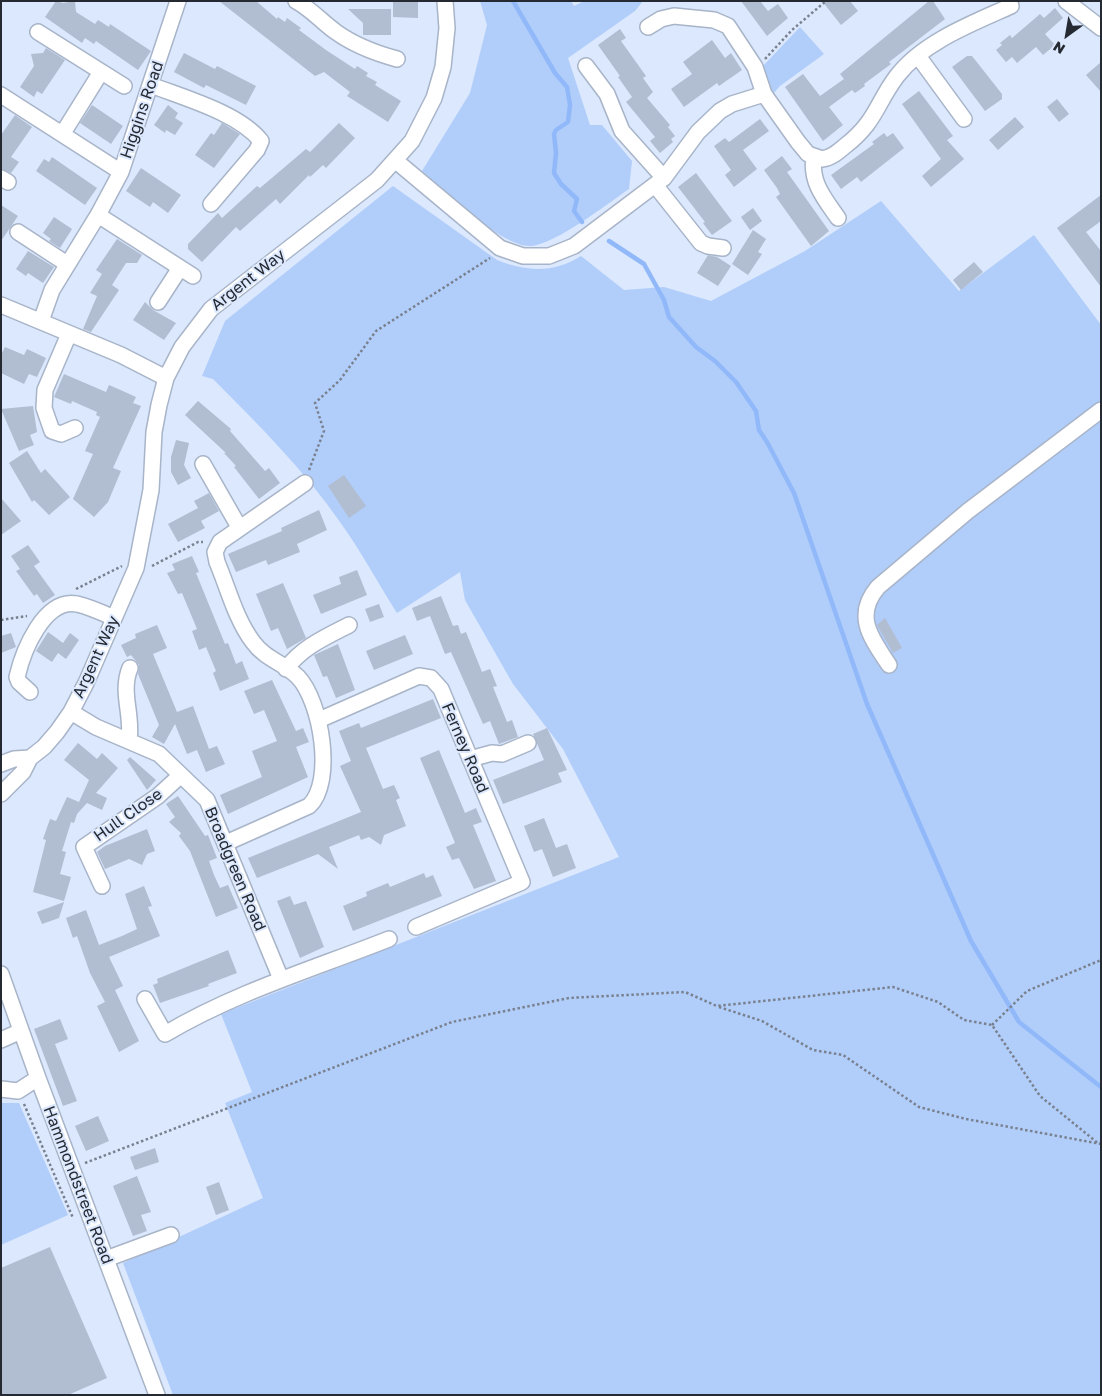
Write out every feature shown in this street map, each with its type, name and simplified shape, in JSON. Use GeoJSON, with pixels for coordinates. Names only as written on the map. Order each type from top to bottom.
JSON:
{"type":"FeatureCollection","features":[{"type":"Feature","properties":{"kind":"street","name":"Higgins Road"},"geometry":{"type":"LineString","coordinates":[[41,321],[47,300],[98,215],[121,172],[178,1]]}},
{"type":"Feature","properties":{"kind":"street"},"geometry":{"type":"LineString","coordinates":[[296,1],[308,8],[338,33],[369,50],[397,59]]}},
{"type":"Feature","properties":{"kind":"street","name":"Argent Way"},"geometry":{"type":"LineString","coordinates":[[1,794],[23,772],[30,758],[44,747],[71,712],[136,568],[151,490],[154,432],[166,378],[182,347],[211,309],[360,194],[396,161],[420,126],[440,81],[446,46],[445,1]]}},
{"type":"Feature","properties":{"kind":"street"},"geometry":{"type":"LineString","coordinates":[[1066,1],[1101,28]]}},
{"type":"Feature","properties":{"kind":"street"},"geometry":{"type":"LineString","coordinates":[[648,27],[661,19],[674,16],[722,22],[728,26],[755,66],[764,94],[803,150],[814,157],[828,158],[863,131],[896,77],[918,56],[958,28],[1010,6]]}},
{"type":"Feature","properties":{"kind":"street"},"geometry":{"type":"LineString","coordinates":[[38,32],[124,86]]}},
{"type":"Feature","properties":{"kind":"street"},"geometry":{"type":"LineString","coordinates":[[918,56],[964,120]]}},
{"type":"Feature","properties":{"kind":"street"},"geometry":{"type":"LineString","coordinates":[[586,66],[607,94],[622,130],[700,243],[723,248]]}},
{"type":"Feature","properties":{"kind":"street"},"geometry":{"type":"LineString","coordinates":[[63,132],[101,72]]}},
{"type":"Feature","properties":{"kind":"street"},"geometry":{"type":"LineString","coordinates":[[151,85],[229,117],[256,135],[261,141],[257,150],[211,204]]}},
{"type":"Feature","properties":{"kind":"street"},"geometry":{"type":"LineString","coordinates":[[396,161],[500,248],[511,254],[535,257],[562,253],[588,237],[659,182],[698,132],[720,111],[732,104],[764,94]]}},
{"type":"Feature","properties":{"kind":"street"},"geometry":{"type":"LineString","coordinates":[[1,95],[63,132],[121,172]]}},
{"type":"Feature","properties":{"kind":"street"},"geometry":{"type":"LineString","coordinates":[[814,157],[813,177],[820,193],[838,218]]}},
{"type":"Feature","properties":{"kind":"street"},"geometry":{"type":"LineString","coordinates":[[98,215],[186,272],[158,302]]}},
{"type":"Feature","properties":{"kind":"street"},"geometry":{"type":"LineString","coordinates":[[18,232],[67,264]]}},
{"type":"Feature","properties":{"kind":"street"},"geometry":{"type":"LineString","coordinates":[[1,305],[121,355],[166,378]]}},
{"type":"Feature","properties":{"kind":"street"},"geometry":{"type":"LineString","coordinates":[[69,334],[45,390],[44,408],[52,431],[61,434],[76,428]]}},
{"type":"Feature","properties":{"kind":"street"},"geometry":{"type":"LineString","coordinates":[[889,666],[872,639],[866,622],[869,598],[878,587],[968,511],[1101,410]]}},
{"type":"Feature","properties":{"kind":"street"},"geometry":{"type":"LineString","coordinates":[[203,464],[239,527]]}},
{"type":"Feature","properties":{"kind":"street"},"geometry":{"type":"LineString","coordinates":[[226,844],[309,806],[314,801],[320,788],[322,757],[319,720],[302,683],[286,669],[261,653],[248,635],[217,562],[215,552],[220,542],[239,527],[305,483]]}},
{"type":"Feature","properties":{"kind":"street"},"geometry":{"type":"LineString","coordinates":[[30,692],[19,682],[17,676],[36,616],[48,614],[65,604],[76,604],[114,618]]}},
{"type":"Feature","properties":{"kind":"street"},"geometry":{"type":"LineString","coordinates":[[286,669],[292,660],[310,645],[350,624]]}},
{"type":"Feature","properties":{"kind":"street"},"geometry":{"type":"LineString","coordinates":[[128,740],[131,726],[125,680],[130,668]]}},
{"type":"Feature","properties":{"kind":"street","name":"Ferney Road"},"geometry":{"type":"LineString","coordinates":[[319,720],[414,678],[426,676],[441,689],[522,882],[416,927]]}},
{"type":"Feature","properties":{"kind":"street","name":"Broadgreen Road"},"geometry":{"type":"LineString","coordinates":[[71,712],[96,727],[159,754],[207,800],[281,979]]}},
{"type":"Feature","properties":{"kind":"street"},"geometry":{"type":"LineString","coordinates":[[470,760],[492,753],[502,754],[528,743]]}},
{"type":"Feature","properties":{"kind":"street"},"geometry":{"type":"LineString","coordinates":[[1,764],[14,759],[30,758]]}},
{"type":"Feature","properties":{"kind":"street","name":"Hull Close"},"geometry":{"type":"LineString","coordinates":[[102,886],[84,847],[158,796],[181,775]]}},
{"type":"Feature","properties":{"kind":"street"},"geometry":{"type":"LineString","coordinates":[[145,999],[165,1034],[194,1017],[281,979],[389,939]]}},
{"type":"Feature","properties":{"kind":"street","name":"Hammondstreet Road"},"geometry":{"type":"LineString","coordinates":[[1,974],[157,1395]]}},
{"type":"Feature","properties":{"kind":"street"},"geometry":{"type":"LineString","coordinates":[[1,1040],[21,1032]]}},
{"type":"Feature","properties":{"kind":"street"},"geometry":{"type":"LineString","coordinates":[[1,1089],[18,1091],[38,1078]]}},
{"type":"Feature","properties":{"kind":"street"},"geometry":{"type":"LineString","coordinates":[[106,1259],[171,1235]]}},
{"type":"Feature","properties":{"kind":"path"},"geometry":{"type":"LineString","coordinates":[[755,66],[826,1]]}},
{"type":"Feature","properties":{"kind":"path"},"geometry":{"type":"LineString","coordinates":[[305,483],[324,431],[315,403],[340,380],[376,331],[488,261],[500,248]]}},
{"type":"Feature","properties":{"kind":"path"},"geometry":{"type":"LineString","coordinates":[[73,590],[120,565],[147,568],[198,542],[220,542]]}},
{"type":"Feature","properties":{"kind":"path"},"geometry":{"type":"LineString","coordinates":[[1,620],[25,615],[36,616]]}},
{"type":"Feature","properties":{"kind":"path"},"geometry":{"type":"LineString","coordinates":[[25,615],[36,616]]}},
{"type":"Feature","properties":{"kind":"path"},"geometry":{"type":"LineString","coordinates":[[992,1025],[1026,991],[1101,960]]}},
{"type":"Feature","properties":{"kind":"path"},"geometry":{"type":"LineString","coordinates":[[717,1006],[892,988],[938,1002],[964,1020],[992,1025],[1040,1096],[1100,1144]]}},
{"type":"Feature","properties":{"kind":"path"},"geometry":{"type":"LineString","coordinates":[[72,1168],[452,1022],[569,998],[685,992],[717,1006],[762,1021],[813,1050],[843,1056],[920,1107],[966,1119],[1100,1144]]}},
{"type":"Feature","properties":{"kind":"shaded area"},"geometry":{"type":"Polygon","coordinates":[[[480,1],[571,1],[574,6],[584,1],[643,1],[635,11],[568,58],[590,125],[602,125],[632,161],[629,189],[567,231],[541,244],[531,246],[519,244],[505,238],[459,204],[422,171],[470,93],[487,25],[480,1]]]}},
{"type":"Feature","properties":{"kind":"shaded area"},"geometry":{"type":"Polygon","coordinates":[[[800,27],[824,54],[780,86],[772,95],[762,67],[800,27]]]}},
{"type":"Feature","properties":{"kind":"shaded area"},"geometry":{"type":"Polygon","coordinates":[[[393,186],[497,260],[508,264],[529,268],[551,268],[571,262],[581,256],[624,290],[664,287],[711,301],[805,251],[881,201],[959,291],[1034,235],[1101,325],[1101,1395],[173,1395],[123,1263],[263,1198],[225,1103],[252,1092],[221,1014],[619,857],[563,749],[513,684],[465,600],[460,572],[397,613],[348,533],[311,484],[263,430],[213,379],[202,376],[225,321],[393,186]]]}},
{"type":"Feature","properties":{"kind":"shaded area"},"geometry":{"type":"Polygon","coordinates":[[[1,1103],[19,1103],[68,1215],[1,1245],[1,1103]]]}},
{"type":"Feature","properties":{"kind":"building"},"geometry":{"type":"Polygon","coordinates":[[[56,1],[63,3],[75,1],[76,12],[95,24],[98,20],[109,27],[110,24],[151,51],[138,70],[96,41],[94,44],[85,38],[82,43],[45,17],[56,1]]]}},
{"type":"Feature","properties":{"kind":"building"},"geometry":{"type":"Polygon","coordinates":[[[219,1],[256,1],[277,19],[278,17],[285,22],[287,18],[301,28],[299,30],[326,50],[355,69],[357,66],[368,73],[366,76],[377,82],[375,85],[401,101],[388,122],[347,96],[350,92],[324,72],[315,76],[219,1]]]}},
{"type":"Feature","properties":{"kind":"building"},"geometry":{"type":"Polygon","coordinates":[[[393,1],[418,1],[418,18],[393,17],[393,1]]]}},
{"type":"Feature","properties":{"kind":"building"},"geometry":{"type":"Polygon","coordinates":[[[741,1],[760,1],[768,11],[778,4],[788,18],[767,36],[741,1]]]}},
{"type":"Feature","properties":{"kind":"building"},"geometry":{"type":"Polygon","coordinates":[[[822,1],[850,1],[858,11],[841,25],[822,1]]]}},
{"type":"Feature","properties":{"kind":"building"},"geometry":{"type":"Polygon","coordinates":[[[929,1],[933,1],[945,19],[889,62],[891,64],[864,84],[865,86],[855,93],[852,90],[829,107],[843,125],[823,141],[785,87],[803,74],[820,96],[844,79],[840,74],[929,1]]]}},
{"type":"Feature","properties":{"kind":"building"},"geometry":{"type":"Polygon","coordinates":[[[1055,8],[1063,18],[1045,34],[1055,45],[1043,55],[1036,47],[1017,63],[1012,57],[1006,62],[996,50],[1002,45],[1000,43],[1010,35],[1012,38],[1040,14],[1044,18],[1055,8]]]}},
{"type":"Feature","properties":{"kind":"building"},"geometry":{"type":"Polygon","coordinates":[[[348,9],[391,9],[391,35],[363,35],[363,23],[348,9]]]}},
{"type":"Feature","properties":{"kind":"building"},"geometry":{"type":"Polygon","coordinates":[[[620,29],[626,38],[621,41],[646,76],[643,78],[653,92],[647,98],[670,125],[668,127],[675,136],[671,139],[673,142],[660,153],[650,141],[655,137],[626,102],[632,97],[598,45],[620,29]]]}},
{"type":"Feature","properties":{"kind":"building"},"geometry":{"type":"Polygon","coordinates":[[[712,40],[725,58],[731,53],[742,70],[719,86],[717,83],[684,107],[671,89],[692,74],[683,62],[712,40]]]}},
{"type":"Feature","properties":{"kind":"building"},"geometry":{"type":"Polygon","coordinates":[[[46,48],[65,60],[42,94],[37,91],[34,97],[20,87],[34,66],[31,54],[43,53],[46,48]]]}},
{"type":"Feature","properties":{"kind":"building"},"geometry":{"type":"Polygon","coordinates":[[[184,53],[215,69],[217,66],[256,86],[246,105],[206,85],[204,88],[174,72],[184,53]]]}},
{"type":"Feature","properties":{"kind":"building"},"geometry":{"type":"Polygon","coordinates":[[[967,56],[972,56],[1002,94],[1002,99],[985,111],[952,67],[967,56]]]}},
{"type":"Feature","properties":{"kind":"building"},"geometry":{"type":"Polygon","coordinates":[[[1101,62],[1101,92],[1086,75],[1101,62]]]}},
{"type":"Feature","properties":{"kind":"building"},"geometry":{"type":"Polygon","coordinates":[[[919,91],[953,136],[947,140],[964,159],[931,187],[922,176],[941,159],[902,104],[919,91]]]}},
{"type":"Feature","properties":{"kind":"building"},"geometry":{"type":"Polygon","coordinates":[[[1057,99],[1069,114],[1059,122],[1047,107],[1057,99]]]}},
{"type":"Feature","properties":{"kind":"building"},"geometry":{"type":"Polygon","coordinates":[[[92,105],[123,126],[111,144],[80,123],[92,105]]]}},
{"type":"Feature","properties":{"kind":"building"},"geometry":{"type":"Polygon","coordinates":[[[168,105],[178,113],[175,118],[183,123],[175,135],[166,130],[165,133],[154,125],[168,105]]]}},
{"type":"Feature","properties":{"kind":"building"},"geometry":{"type":"Polygon","coordinates":[[[15,115],[32,127],[11,157],[19,162],[11,173],[1,169],[1,135],[15,115]]]}},
{"type":"Feature","properties":{"kind":"building"},"geometry":{"type":"Polygon","coordinates":[[[1015,117],[1024,127],[998,150],[989,140],[1015,117]]]}},
{"type":"Feature","properties":{"kind":"building"},"geometry":{"type":"Polygon","coordinates":[[[760,119],[769,131],[743,150],[757,169],[734,187],[725,175],[731,170],[714,146],[725,138],[729,142],[760,119]]]}},
{"type":"Feature","properties":{"kind":"building"},"geometry":{"type":"Polygon","coordinates":[[[222,123],[240,134],[214,168],[195,155],[211,133],[214,135],[222,123]]]}},
{"type":"Feature","properties":{"kind":"building"},"geometry":{"type":"Polygon","coordinates":[[[339,123],[355,138],[326,168],[323,165],[310,177],[309,175],[280,204],[276,199],[240,231],[236,227],[202,262],[188,249],[188,244],[218,213],[222,218],[257,186],[260,188],[306,149],[310,152],[339,123]]]}},
{"type":"Feature","properties":{"kind":"building"},"geometry":{"type":"Polygon","coordinates":[[[884,133],[887,137],[893,133],[904,148],[861,182],[857,177],[841,189],[831,175],[874,144],[872,142],[884,133]]]}},
{"type":"Feature","properties":{"kind":"building"},"geometry":{"type":"Polygon","coordinates":[[[782,156],[792,169],[787,172],[829,231],[811,246],[776,197],[780,194],[764,170],[782,156]]]}},
{"type":"Feature","properties":{"kind":"building"},"geometry":{"type":"Polygon","coordinates":[[[52,157],[97,188],[85,205],[36,171],[44,159],[49,162],[52,157]]]}},
{"type":"Feature","properties":{"kind":"building"},"geometry":{"type":"Polygon","coordinates":[[[141,168],[181,195],[168,213],[153,202],[150,207],[126,191],[141,168]]]}},
{"type":"Feature","properties":{"kind":"building"},"geometry":{"type":"Polygon","coordinates":[[[696,173],[732,221],[712,235],[703,223],[705,222],[678,187],[696,173]]]}},
{"type":"Feature","properties":{"kind":"building"},"geometry":{"type":"Polygon","coordinates":[[[1101,195],[1101,221],[1086,232],[1101,251],[1101,287],[1057,228],[1101,195]]]}},
{"type":"Feature","properties":{"kind":"building"},"geometry":{"type":"Polygon","coordinates":[[[1,205],[18,216],[1,241],[1,205]]]}},
{"type":"Feature","properties":{"kind":"building"},"geometry":{"type":"Polygon","coordinates":[[[753,208],[762,221],[750,230],[741,217],[753,208]]]}},
{"type":"Feature","properties":{"kind":"building"},"geometry":{"type":"Polygon","coordinates":[[[54,217],[72,229],[60,248],[49,241],[51,239],[43,233],[54,217]]]}},
{"type":"Feature","properties":{"kind":"building"},"geometry":{"type":"Polygon","coordinates":[[[753,230],[766,239],[758,252],[762,254],[748,275],[732,264],[753,230]]]}},
{"type":"Feature","properties":{"kind":"building"},"geometry":{"type":"Polygon","coordinates":[[[117,239],[142,255],[137,263],[126,263],[112,285],[119,290],[91,332],[83,329],[97,296],[90,293],[102,274],[96,270],[117,239]]]}},
{"type":"Feature","properties":{"kind":"building"},"geometry":{"type":"Polygon","coordinates":[[[28,251],[54,267],[43,283],[28,273],[26,276],[16,269],[28,251]]]}},
{"type":"Feature","properties":{"kind":"building"},"geometry":{"type":"Polygon","coordinates":[[[708,255],[717,257],[731,266],[718,286],[697,273],[708,255]]]}},
{"type":"Feature","properties":{"kind":"building"},"geometry":{"type":"Polygon","coordinates":[[[974,262],[983,272],[961,290],[953,280],[974,262]]]}},
{"type":"Feature","properties":{"kind":"building"},"geometry":{"type":"Polygon","coordinates":[[[145,302],[153,310],[176,323],[164,340],[133,320],[145,302]]]}},
{"type":"Feature","properties":{"kind":"building"},"geometry":{"type":"Polygon","coordinates":[[[5,347],[24,355],[27,349],[46,358],[37,377],[29,374],[24,384],[1,373],[1,355],[5,347]]]}},
{"type":"Feature","properties":{"kind":"building"},"geometry":{"type":"Polygon","coordinates":[[[64,374],[106,392],[109,385],[136,397],[133,403],[141,406],[113,468],[121,471],[108,502],[94,517],[73,499],[93,454],[85,451],[100,417],[96,415],[97,412],[72,401],[71,404],[54,397],[64,374]]]}},
{"type":"Feature","properties":{"kind":"building"},"geometry":{"type":"Polygon","coordinates":[[[198,401],[231,429],[230,431],[265,471],[269,468],[280,483],[259,499],[234,467],[236,466],[224,453],[226,453],[185,415],[198,401]]]}},
{"type":"Feature","properties":{"kind":"building"},"geometry":{"type":"Polygon","coordinates":[[[33,406],[37,432],[30,435],[34,445],[19,451],[1,409],[33,406]]]}},
{"type":"Feature","properties":{"kind":"building"},"geometry":{"type":"Polygon","coordinates":[[[176,440],[189,443],[184,465],[191,478],[178,485],[171,472],[171,457],[176,440]]]}},
{"type":"Feature","properties":{"kind":"building"},"geometry":{"type":"Polygon","coordinates":[[[27,451],[41,473],[45,469],[70,497],[49,515],[34,500],[32,502],[9,463],[27,451]]]}},
{"type":"Feature","properties":{"kind":"building"},"geometry":{"type":"Polygon","coordinates":[[[344,475],[366,506],[349,518],[328,486],[344,475]]]}},
{"type":"Feature","properties":{"kind":"building"},"geometry":{"type":"Polygon","coordinates":[[[209,493],[219,511],[201,521],[205,528],[178,542],[168,524],[198,508],[194,501],[209,493]]]}},
{"type":"Feature","properties":{"kind":"building"},"geometry":{"type":"Polygon","coordinates":[[[1,498],[21,521],[1,535],[1,498]]]}},
{"type":"Feature","properties":{"kind":"building"},"geometry":{"type":"Polygon","coordinates":[[[319,510],[327,530],[297,544],[300,552],[268,565],[266,560],[236,572],[228,554],[282,531],[281,528],[319,510]]]}},
{"type":"Feature","properties":{"kind":"building"},"geometry":{"type":"Polygon","coordinates":[[[28,545],[40,562],[34,566],[55,595],[43,603],[37,594],[34,596],[16,571],[20,569],[11,556],[28,545]]]}},
{"type":"Feature","properties":{"kind":"building"},"geometry":{"type":"Polygon","coordinates":[[[192,556],[199,572],[196,573],[225,644],[228,643],[236,664],[242,661],[249,679],[220,691],[213,673],[216,671],[206,647],[199,650],[192,631],[197,629],[182,593],[178,594],[167,573],[175,570],[172,564],[192,556]]]}},
{"type":"Feature","properties":{"kind":"building"},"geometry":{"type":"Polygon","coordinates":[[[357,570],[367,595],[321,614],[313,595],[341,584],[339,577],[357,570]]]}},
{"type":"Feature","properties":{"kind":"building"},"geometry":{"type":"Polygon","coordinates":[[[283,583],[306,638],[287,649],[278,628],[271,631],[256,594],[283,583]]]}},
{"type":"Feature","properties":{"kind":"building"},"geometry":{"type":"Polygon","coordinates":[[[441,596],[453,626],[458,625],[461,634],[466,632],[482,672],[490,669],[497,686],[493,687],[507,722],[512,720],[518,737],[499,744],[490,721],[483,724],[451,652],[445,654],[430,616],[417,621],[412,608],[441,596]]]}},
{"type":"Feature","properties":{"kind":"building"},"geometry":{"type":"Polygon","coordinates":[[[379,604],[384,617],[370,622],[365,609],[379,604]]]}},
{"type":"Feature","properties":{"kind":"building"},"geometry":{"type":"Polygon","coordinates":[[[885,618],[902,648],[893,653],[877,625],[885,618]]]}},
{"type":"Feature","properties":{"kind":"building"},"geometry":{"type":"Polygon","coordinates":[[[157,625],[167,648],[153,654],[177,712],[193,706],[209,749],[217,746],[225,764],[206,772],[197,750],[187,754],[175,724],[164,744],[152,737],[159,725],[138,674],[139,665],[131,655],[127,657],[121,645],[136,638],[135,634],[157,625]]]}},
{"type":"Feature","properties":{"kind":"building"},"geometry":{"type":"Polygon","coordinates":[[[48,632],[63,643],[70,633],[79,640],[66,659],[58,653],[52,662],[36,651],[48,632]]]}},
{"type":"Feature","properties":{"kind":"building"},"geometry":{"type":"Polygon","coordinates":[[[11,633],[16,647],[1,653],[1,636],[11,633]]]}},
{"type":"Feature","properties":{"kind":"building"},"geometry":{"type":"Polygon","coordinates":[[[405,635],[413,654],[374,670],[366,651],[405,635]]]}},
{"type":"Feature","properties":{"kind":"building"},"geometry":{"type":"Polygon","coordinates":[[[338,644],[355,690],[336,698],[327,676],[323,677],[314,655],[338,644]]]}},
{"type":"Feature","properties":{"kind":"building"},"geometry":{"type":"Polygon","coordinates":[[[272,680],[296,731],[303,728],[309,742],[296,747],[308,777],[228,814],[220,795],[262,777],[252,751],[277,741],[264,710],[254,714],[244,691],[272,680]]]}},
{"type":"Feature","properties":{"kind":"building"},"geometry":{"type":"Polygon","coordinates":[[[433,699],[441,718],[366,748],[383,789],[394,785],[400,798],[396,800],[406,826],[384,835],[381,845],[369,837],[361,840],[359,835],[329,847],[338,869],[318,854],[257,878],[248,858],[361,812],[340,766],[351,761],[339,731],[359,723],[361,728],[433,699]]]}},
{"type":"Feature","properties":{"kind":"building"},"geometry":{"type":"Polygon","coordinates":[[[547,728],[567,770],[558,773],[562,782],[503,804],[493,780],[544,760],[533,734],[547,728]]]}},
{"type":"Feature","properties":{"kind":"building"},"geometry":{"type":"Polygon","coordinates":[[[78,743],[97,759],[102,753],[118,768],[96,793],[107,798],[102,810],[87,803],[77,814],[74,823],[71,822],[62,851],[66,852],[60,874],[71,877],[64,901],[33,892],[46,840],[43,839],[50,819],[56,821],[67,797],[79,802],[89,780],[64,760],[78,743]]]}},
{"type":"Feature","properties":{"kind":"building"},"geometry":{"type":"Polygon","coordinates":[[[439,750],[465,813],[476,808],[482,822],[473,825],[496,881],[474,889],[459,858],[452,860],[446,847],[455,843],[420,758],[439,750]]]}},
{"type":"Feature","properties":{"kind":"building"},"geometry":{"type":"Polygon","coordinates":[[[130,757],[156,780],[147,790],[127,760],[130,757]]]}},
{"type":"Feature","properties":{"kind":"building"},"geometry":{"type":"Polygon","coordinates":[[[178,796],[205,836],[208,835],[217,858],[209,861],[214,875],[220,888],[228,885],[238,908],[216,917],[190,851],[179,836],[181,833],[169,822],[175,817],[166,804],[178,796]]]}},
{"type":"Feature","properties":{"kind":"building"},"geometry":{"type":"Polygon","coordinates":[[[544,818],[556,848],[567,844],[576,868],[553,877],[542,849],[534,852],[524,826],[544,818]]]}},
{"type":"Feature","properties":{"kind":"building"},"geometry":{"type":"Polygon","coordinates":[[[147,829],[155,851],[147,854],[142,865],[129,859],[105,869],[97,852],[105,846],[147,829]]]}},
{"type":"Feature","properties":{"kind":"building"},"geometry":{"type":"Polygon","coordinates":[[[424,873],[426,878],[433,875],[442,896],[353,931],[343,906],[367,896],[366,892],[388,883],[390,887],[424,873]]]}},
{"type":"Feature","properties":{"kind":"building"},"geometry":{"type":"Polygon","coordinates":[[[144,886],[152,906],[148,907],[160,936],[109,957],[123,986],[115,990],[139,1041],[119,1052],[97,1006],[105,1002],[90,973],[77,936],[73,938],[66,918],[86,910],[99,945],[122,936],[137,929],[125,894],[144,886]]]}},
{"type":"Feature","properties":{"kind":"building"},"geometry":{"type":"Polygon","coordinates":[[[290,896],[294,905],[306,901],[324,947],[300,958],[277,901],[290,896]]]}},
{"type":"Feature","properties":{"kind":"building"},"geometry":{"type":"Polygon","coordinates":[[[64,902],[59,918],[42,924],[37,912],[64,902]]]}},
{"type":"Feature","properties":{"kind":"building"},"geometry":{"type":"Polygon","coordinates":[[[228,950],[237,973],[208,984],[209,986],[160,1003],[153,985],[158,983],[157,979],[228,950]]]}},
{"type":"Feature","properties":{"kind":"building"},"geometry":{"type":"Polygon","coordinates":[[[60,1019],[68,1039],[55,1044],[77,1101],[63,1106],[34,1029],[60,1019]]]}},
{"type":"Feature","properties":{"kind":"building"},"geometry":{"type":"Polygon","coordinates":[[[98,1116],[109,1141],[86,1151],[75,1126],[98,1116]]]}},
{"type":"Feature","properties":{"kind":"building"},"geometry":{"type":"Polygon","coordinates":[[[155,1148],[159,1162],[135,1170],[130,1157],[155,1148]]]}},
{"type":"Feature","properties":{"kind":"building"},"geometry":{"type":"Polygon","coordinates":[[[137,1176],[151,1212],[141,1215],[147,1231],[133,1236],[113,1186],[137,1176]]]}},
{"type":"Feature","properties":{"kind":"building"},"geometry":{"type":"Polygon","coordinates":[[[219,1182],[229,1210],[216,1215],[206,1187],[219,1182]]]}},
{"type":"Feature","properties":{"kind":"building"},"geometry":{"type":"Polygon","coordinates":[[[50,1247],[107,1378],[68,1395],[1,1395],[1,1268],[50,1247]]]}},
{"type":"Feature","properties":{"kind":"waterway"},"geometry":{"type":"LineString","coordinates":[[513,1],[555,73],[567,87],[570,105],[568,122],[556,130],[554,134],[556,153],[554,173],[561,184],[577,199],[574,211],[582,222]]}},
{"type":"Feature","properties":{"kind":"waterway"},"geometry":{"type":"LineString","coordinates":[[609,241],[644,264],[664,300],[669,317],[696,347],[715,361],[736,382],[756,411],[759,430],[794,493],[867,704],[971,941],[1019,1022],[1101,1087]]}}]}
